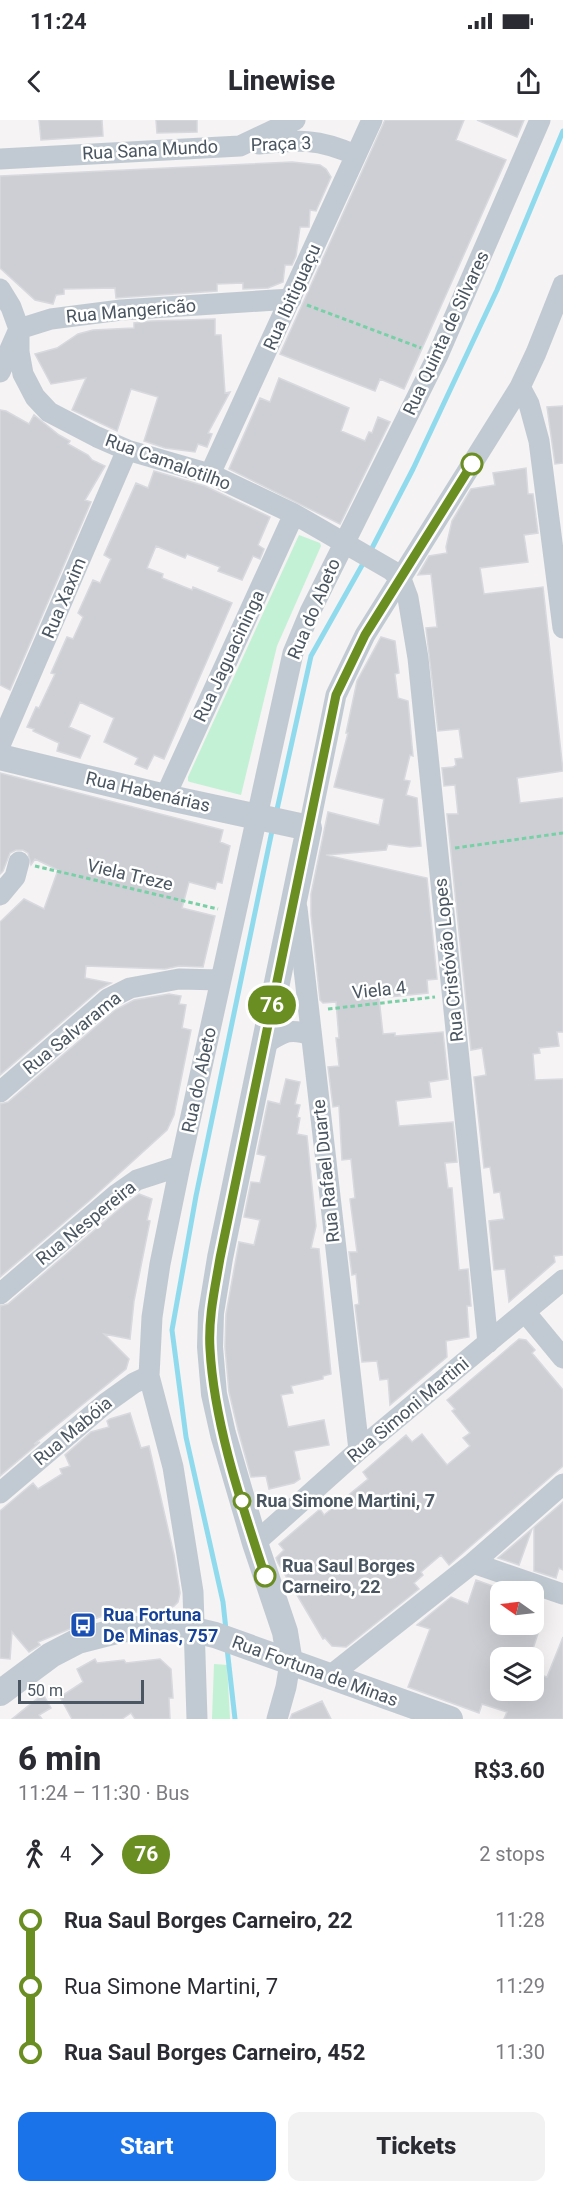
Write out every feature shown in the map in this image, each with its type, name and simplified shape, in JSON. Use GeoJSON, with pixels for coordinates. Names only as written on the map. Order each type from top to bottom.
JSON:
{"type":"FeatureCollection","features":[{"type":"Feature","properties":{"kind":"street","name":"Rua Sana Mundo"},"geometry":{"type":"LineString","coordinates":[[0,159],[240,146],[295,120]]}},
{"type":"Feature","properties":{"kind":"street","name":"Rua Ibitiguaçu"},"geometry":{"type":"LineString","coordinates":[[210,474],[372,120]]}},
{"type":"Feature","properties":{"kind":"street","name":"Rua Quinta de Silvares"},"geometry":{"type":"LineString","coordinates":[[350,546],[438,355],[540,120]]}},
{"type":"Feature","properties":{"kind":"street","name":"Praça 3"},"geometry":{"type":"LineString","coordinates":[[240,146],[309,140],[333,145],[355,155]]}},
{"type":"Feature","properties":{"kind":"street"},"geometry":{"type":"LineString","coordinates":[[277,1719],[290,1663],[285,1632],[255,1543],[216,1404],[210,1347],[211,1313],[220,1258],[295,892],[303,826],[336,695],[396,575],[520,387],[563,285]]}},
{"type":"Feature","properties":{"kind":"street","name":"Rua Camalotilho"},"geometry":{"type":"LineString","coordinates":[[0,289],[11,307],[19,329],[23,374],[35,397],[50,412],[97,437],[128,450],[210,474],[294,514],[396,575]]}},
{"type":"Feature","properties":{"kind":"street","name":"Rua Mangericão"},"geometry":{"type":"LineString","coordinates":[[19,329],[51,319],[121,310],[291,299]]}},
{"type":"Feature","properties":{"kind":"street"},"geometry":{"type":"LineString","coordinates":[[0,372],[19,329]]}},
{"type":"Feature","properties":{"kind":"street"},"geometry":{"type":"LineString","coordinates":[[520,387],[529,404],[539,441],[563,628]]}},
{"type":"Feature","properties":{"kind":"street","name":"Rua Xaxim"},"geometry":{"type":"LineString","coordinates":[[0,745],[128,450]]}},
{"type":"Feature","properties":{"kind":"street","name":"Rua Jaguacininga"},"geometry":{"type":"LineString","coordinates":[[165,797],[294,514]]}},
{"type":"Feature","properties":{"kind":"street","name":"Rua do Abeto"},"geometry":{"type":"LineString","coordinates":[[197,1719],[204,1633],[193,1592],[173,1467],[149,1376],[152,1317],[160,1264],[221,980],[262,818],[293,653],[309,612],[350,546]]}},
{"type":"Feature","properties":{"kind":"street","name":"Rua Cristóvão Lopes"},"geometry":{"type":"LineString","coordinates":[[396,575],[412,619],[418,658],[488,1343]]}},
{"type":"Feature","properties":{"kind":"street","name":"Rua Habenárias"},"geometry":{"type":"LineString","coordinates":[[0,757],[165,797],[303,826]]}},
{"type":"Feature","properties":{"kind":"street"},"geometry":{"type":"LineString","coordinates":[[0,895],[15,877],[19,862]]}},
{"type":"Feature","properties":{"kind":"street","name":"Rua Rafael Duarte"},"geometry":{"type":"LineString","coordinates":[[295,892],[359,1450]]}},
{"type":"Feature","properties":{"kind":"street","name":"Rua Salvarama"},"geometry":{"type":"LineString","coordinates":[[0,1092],[108,999],[130,988],[179,979],[221,980]]}},
{"type":"Feature","properties":{"kind":"street"},"geometry":{"type":"LineString","coordinates":[[263,1045],[286,1031],[298,1030],[311,1035]]}},
{"type":"Feature","properties":{"kind":"street","name":"Rua Nespereira"},"geometry":{"type":"LineString","coordinates":[[0,1294],[117,1194],[137,1180],[180,1167]]}},
{"type":"Feature","properties":{"kind":"street","name":"Rua Simoni Martini"},"geometry":{"type":"LineString","coordinates":[[255,1543],[359,1450],[563,1280]]}},
{"type":"Feature","properties":{"kind":"street"},"geometry":{"type":"LineString","coordinates":[[525,1312],[563,1358]]}},
{"type":"Feature","properties":{"kind":"street","name":"Rua Mabóia"},"geometry":{"type":"LineString","coordinates":[[0,1493],[106,1403],[134,1383],[149,1376]]}},
{"type":"Feature","properties":{"kind":"street"},"geometry":{"type":"LineString","coordinates":[[330,1676],[473,1563],[563,1484]]}},
{"type":"Feature","properties":{"kind":"street"},"geometry":{"type":"LineString","coordinates":[[473,1563],[563,1594]]}},
{"type":"Feature","properties":{"kind":"street","name":"Rua Fortuna de Minas"},"geometry":{"type":"LineString","coordinates":[[4,1686],[51,1654],[78,1641],[125,1629],[204,1633],[450,1719]]}},
{"type":"Feature","properties":{"kind":"path"},"geometry":{"type":"LineString","coordinates":[[291,299],[438,355]]}},
{"type":"Feature","properties":{"kind":"path"},"geometry":{"type":"LineString","coordinates":[[438,850],[563,833]]}},
{"type":"Feature","properties":{"kind":"path","name":"Viela Treze"},"geometry":{"type":"LineString","coordinates":[[19,862],[236,914]]}},
{"type":"Feature","properties":{"kind":"path","name":"Viela 4"},"geometry":{"type":"LineString","coordinates":[[309,1012],[452,995]]}},
{"type":"Feature","properties":{"kind":"green space"},"geometry":{"type":"Polygon","coordinates":[[[299,535],[320,543],[321,546],[277,646],[241,795],[190,782],[188,777],[299,535]]]}},
{"type":"Feature","properties":{"kind":"green space"},"geometry":{"type":"Polygon","coordinates":[[[214,1664],[227,1665],[230,1719],[212,1719],[214,1664]]]}},
{"type":"Feature","properties":{"kind":"building"},"geometry":{"type":"Polygon","coordinates":[[[39,120],[102,120],[103,136],[41,140],[39,120]]]}},
{"type":"Feature","properties":{"kind":"building"},"geometry":{"type":"Polygon","coordinates":[[[156,120],[197,120],[197,132],[157,133],[156,120]]]}},
{"type":"Feature","properties":{"kind":"building"},"geometry":{"type":"Polygon","coordinates":[[[385,120],[464,120],[456,140],[506,160],[404,389],[380,379],[375,391],[280,354],[385,120]]]}},
{"type":"Feature","properties":{"kind":"building"},"geometry":{"type":"Polygon","coordinates":[[[477,120],[524,120],[517,137],[477,120]]]}},
{"type":"Feature","properties":{"kind":"building"},"geometry":{"type":"Polygon","coordinates":[[[292,162],[320,165],[331,177],[316,211],[310,210],[309,227],[300,227],[296,256],[292,265],[285,265],[283,282],[268,288],[243,289],[243,283],[217,284],[217,291],[116,298],[115,288],[64,289],[64,294],[56,295],[53,304],[35,300],[0,268],[0,176],[292,162]]]}},
{"type":"Feature","properties":{"kind":"building"},"geometry":{"type":"Polygon","coordinates":[[[215,319],[215,335],[221,335],[225,393],[230,392],[208,433],[212,434],[207,447],[198,444],[195,452],[165,448],[144,441],[158,397],[131,389],[117,431],[72,410],[86,378],[51,384],[35,354],[57,348],[78,334],[93,330],[134,328],[134,323],[151,321],[215,319]]]}},
{"type":"Feature","properties":{"kind":"building"},"geometry":{"type":"Polygon","coordinates":[[[279,378],[349,408],[341,431],[365,441],[369,432],[372,433],[378,417],[390,422],[340,524],[229,469],[260,398],[270,402],[279,378]]]}},
{"type":"Feature","properties":{"kind":"building"},"geometry":{"type":"Polygon","coordinates":[[[563,406],[563,463],[555,464],[547,407],[563,406]]]}},
{"type":"Feature","properties":{"kind":"building"},"geometry":{"type":"Polygon","coordinates":[[[0,410],[29,424],[34,415],[70,441],[68,444],[105,466],[85,500],[91,502],[10,690],[0,685],[0,410]]]}},
{"type":"Feature","properties":{"kind":"building"},"geometry":{"type":"Polygon","coordinates":[[[526,468],[528,494],[533,494],[538,533],[524,535],[528,562],[480,568],[484,594],[543,587],[563,771],[517,778],[520,803],[563,798],[563,1032],[557,1032],[559,1046],[539,1048],[540,1053],[533,1054],[535,1080],[563,1079],[563,1255],[554,1256],[555,1262],[509,1302],[505,1269],[494,1270],[489,1221],[504,1219],[500,1192],[494,1193],[490,1167],[484,1168],[474,1077],[486,1075],[482,1048],[471,1050],[447,814],[458,814],[455,785],[444,786],[442,768],[453,767],[456,765],[455,759],[463,758],[459,729],[438,731],[426,628],[437,627],[431,574],[418,575],[429,556],[447,553],[446,547],[452,521],[471,489],[495,485],[493,473],[526,468]]]}},
{"type":"Feature","properties":{"kind":"building"},"geometry":{"type":"Polygon","coordinates":[[[154,471],[205,486],[270,517],[258,545],[264,549],[260,559],[253,556],[242,580],[218,571],[220,567],[187,554],[185,558],[156,546],[147,568],[163,574],[162,578],[192,590],[193,587],[232,603],[164,759],[154,755],[147,769],[135,764],[138,758],[104,742],[114,718],[80,702],[69,727],[90,736],[80,758],[57,751],[59,743],[27,727],[55,674],[51,673],[67,637],[73,639],[83,617],[78,613],[93,580],[100,583],[111,559],[104,555],[136,483],[148,488],[154,471]]]}},
{"type":"Feature","properties":{"kind":"building"},"geometry":{"type":"Polygon","coordinates":[[[381,637],[395,641],[399,673],[395,674],[398,698],[408,701],[413,756],[410,755],[404,780],[410,781],[406,795],[417,798],[421,846],[388,844],[386,850],[326,855],[427,878],[437,979],[427,980],[428,993],[379,998],[383,1034],[395,1033],[395,1036],[443,1032],[448,1079],[429,1082],[431,1097],[396,1101],[399,1126],[453,1122],[457,1162],[445,1163],[448,1188],[452,1188],[459,1270],[468,1269],[471,1306],[467,1306],[469,1337],[446,1341],[447,1357],[390,1405],[388,1379],[380,1380],[377,1361],[362,1362],[355,1305],[359,1304],[356,1274],[352,1275],[349,1252],[357,1252],[350,1199],[355,1198],[351,1159],[342,1160],[339,1106],[333,1107],[328,1067],[339,1066],[336,1002],[323,1003],[320,1000],[311,915],[311,894],[328,812],[379,825],[384,799],[334,787],[348,733],[346,733],[357,681],[381,637]]]}},
{"type":"Feature","properties":{"kind":"building"},"geometry":{"type":"Polygon","coordinates":[[[0,773],[223,830],[220,842],[230,846],[222,883],[217,882],[215,889],[189,882],[182,908],[215,916],[203,967],[179,966],[165,969],[86,966],[85,978],[111,983],[100,989],[0,1075],[0,922],[24,899],[44,909],[58,870],[35,859],[31,865],[28,853],[16,850],[10,853],[0,874],[0,773]]]}},
{"type":"Feature","properties":{"kind":"building"},"geometry":{"type":"Polygon","coordinates":[[[169,994],[181,996],[179,1004],[186,1005],[182,1028],[191,1030],[174,1115],[167,1130],[0,1277],[0,1104],[8,1102],[115,1010],[134,1000],[169,994]]]}},
{"type":"Feature","properties":{"kind":"building"},"geometry":{"type":"Polygon","coordinates":[[[286,1079],[300,1082],[295,1104],[300,1105],[297,1134],[307,1136],[316,1226],[311,1248],[319,1249],[331,1374],[323,1376],[323,1379],[291,1386],[293,1393],[281,1395],[288,1427],[324,1420],[329,1445],[294,1451],[300,1479],[294,1483],[269,1489],[266,1476],[251,1477],[238,1430],[229,1392],[225,1347],[226,1314],[239,1242],[254,1245],[260,1220],[244,1217],[251,1182],[260,1183],[266,1156],[257,1154],[268,1101],[280,1104],[286,1079]]]}},
{"type":"Feature","properties":{"kind":"building"},"geometry":{"type":"Polygon","coordinates":[[[139,1194],[152,1199],[147,1220],[150,1221],[134,1301],[130,1339],[104,1334],[129,1359],[126,1369],[34,1444],[40,1442],[0,1476],[0,1306],[8,1304],[139,1194]]]}},
{"type":"Feature","properties":{"kind":"building"},"geometry":{"type":"Polygon","coordinates":[[[519,1339],[526,1340],[535,1350],[532,1353],[563,1390],[563,1466],[449,1565],[441,1555],[421,1572],[423,1575],[414,1583],[419,1589],[346,1647],[332,1646],[325,1638],[323,1639],[278,1563],[276,1558],[284,1550],[279,1544],[320,1509],[324,1515],[368,1479],[363,1472],[406,1435],[412,1442],[422,1434],[447,1465],[470,1446],[463,1438],[470,1433],[452,1411],[455,1409],[447,1400],[519,1339]]]}},
{"type":"Feature","properties":{"kind":"building"},"geometry":{"type":"Polygon","coordinates":[[[130,1413],[141,1448],[149,1446],[174,1555],[180,1593],[178,1602],[164,1610],[109,1614],[94,1619],[38,1642],[40,1645],[29,1652],[12,1632],[10,1659],[0,1658],[0,1511],[33,1483],[38,1489],[62,1474],[60,1469],[70,1466],[65,1455],[91,1432],[109,1427],[107,1421],[110,1419],[130,1413]]]}},
{"type":"Feature","properties":{"kind":"building"},"geometry":{"type":"Polygon","coordinates":[[[563,1502],[563,1570],[559,1568],[556,1578],[534,1571],[534,1527],[563,1502]]]}},
{"type":"Feature","properties":{"kind":"building"},"geometry":{"type":"Polygon","coordinates":[[[532,1529],[519,1565],[498,1558],[532,1529]]]}},
{"type":"Feature","properties":{"kind":"building"},"geometry":{"type":"Polygon","coordinates":[[[476,1580],[490,1585],[490,1635],[537,1635],[534,1647],[490,1647],[490,1701],[544,1701],[544,1676],[547,1677],[563,1637],[563,1719],[504,1719],[507,1712],[482,1704],[479,1713],[408,1687],[430,1629],[417,1625],[451,1597],[468,1604],[476,1580]]]}},
{"type":"Feature","properties":{"kind":"building"},"geometry":{"type":"Polygon","coordinates":[[[95,1659],[97,1663],[124,1660],[126,1663],[160,1659],[171,1669],[173,1698],[169,1698],[170,1719],[135,1719],[131,1713],[122,1719],[72,1719],[60,1697],[83,1682],[77,1669],[95,1659]]]}},
{"type":"Feature","properties":{"kind":"building"},"geometry":{"type":"Polygon","coordinates":[[[43,1694],[51,1708],[39,1715],[42,1719],[12,1719],[43,1694]]]}},
{"type":"Feature","properties":{"kind":"building"},"geometry":{"type":"Polygon","coordinates":[[[322,1701],[331,1719],[290,1719],[292,1714],[322,1701]]]}},
{"type":"Feature","properties":{"kind":"waterway"},"geometry":{"type":"LineString","coordinates":[[370,552],[413,469],[497,290],[563,131]]}},
{"type":"Feature","properties":{"kind":"waterway"},"geometry":{"type":"LineString","coordinates":[[276,814],[311,656],[365,560]]}},
{"type":"Feature","properties":{"kind":"waterway"},"geometry":{"type":"LineString","coordinates":[[226,1630],[223,1602],[186,1437],[172,1330],[196,1196],[273,826]]}},
{"type":"Feature","properties":{"kind":"waterway"},"geometry":{"type":"LineString","coordinates":[[227,1648],[235,1719]]}},
{"type":"Feature","properties":{"kind":"bus line","name":"76"},"geometry":{"type":"LineString","coordinates":[[265,1576],[223,1434],[214,1394],[210,1347],[211,1313],[220,1258],[336,695],[365,635],[472,464]]}},
{"type":"Feature","properties":{"kind":"place","name":"Rua Simone Martini, 7"},"geometry":{"type":"Point","coordinates":[242,1501]}},
{"type":"Feature","properties":{"kind":"place","name":"Rua Saul Borges Carneiro, 22"},"geometry":{"type":"Point","coordinates":[265,1576]}},
{"type":"Feature","properties":{"kind":"place","name":"Rua Fortuna De Minas, 757"},"geometry":{"type":"Point","coordinates":[83,1625]}}]}
